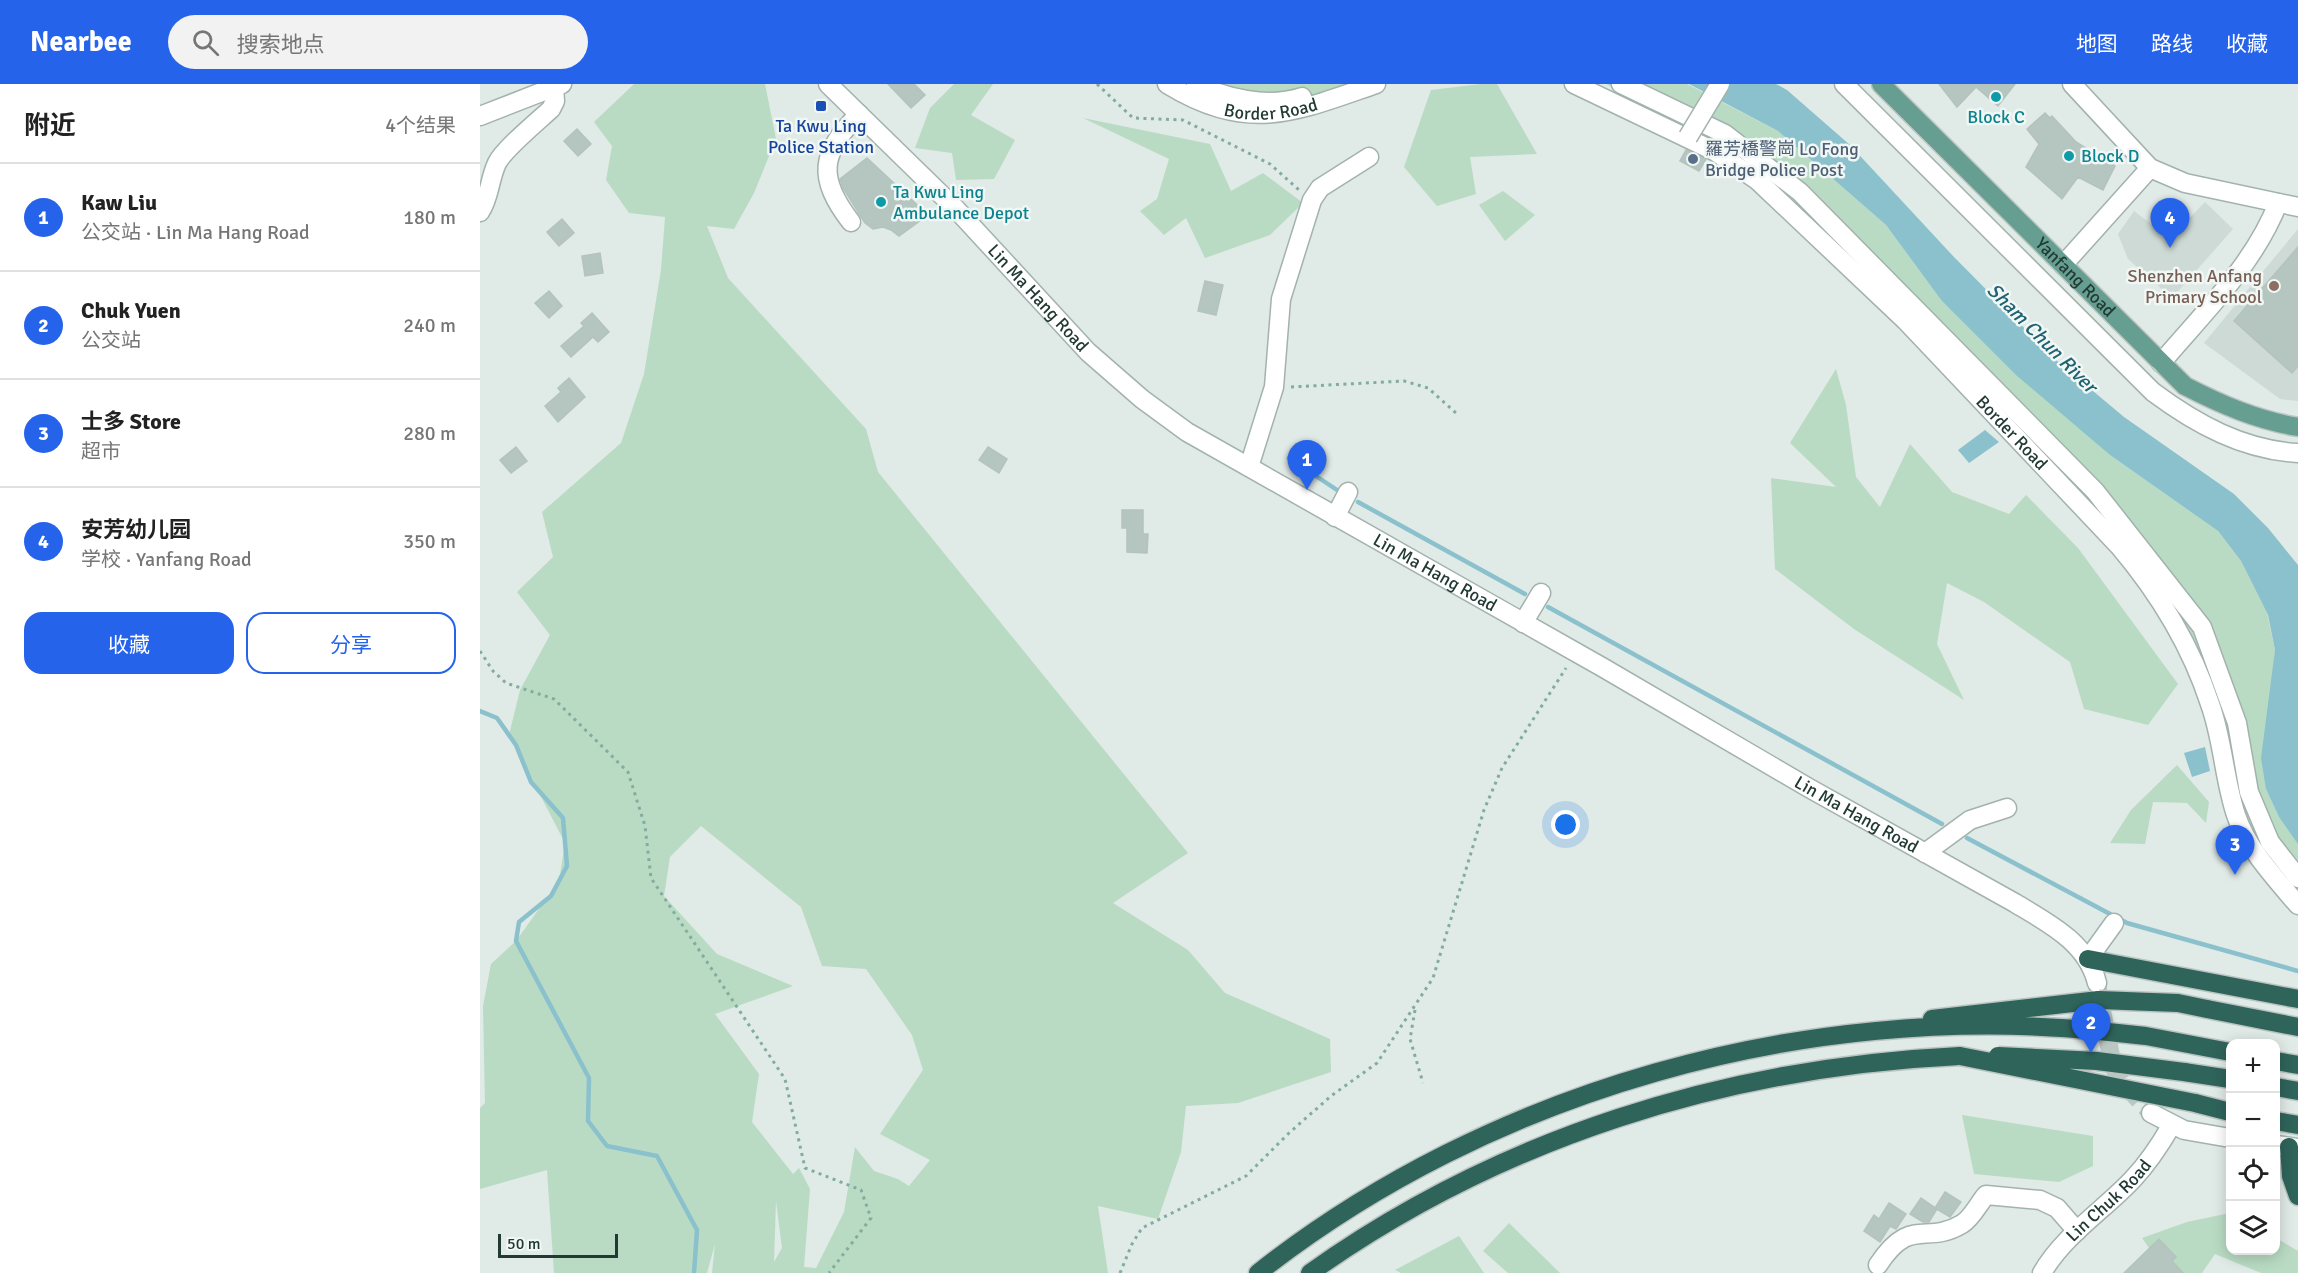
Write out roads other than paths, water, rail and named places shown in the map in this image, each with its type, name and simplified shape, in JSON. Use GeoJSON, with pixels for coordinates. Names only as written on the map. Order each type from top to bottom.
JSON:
{"type":"FeatureCollection","features":[{"type":"Feature","properties":{"kind":"highway"},"geometry":{"type":"LineString","coordinates":[[2088,959],[2298,999]]}},
{"type":"Feature","properties":{"kind":"highway"},"geometry":{"type":"LineString","coordinates":[[1887,1030],[1958,1014],[2085,999],[2178,1003],[2298,1027]]}},
{"type":"Feature","properties":{"kind":"highway"},"geometry":{"type":"LineString","coordinates":[[1258,1273],[1337,1217],[1415,1171],[1551,1108],[1701,1061],[1802,1041],[1887,1030],[1967,1026],[2066,1028],[2146,1036],[2226,1051]]}},
{"type":"Feature","properties":{"kind":"highway"},"geometry":{"type":"LineString","coordinates":[[1310,1273],[1378,1228],[1465,1179],[1517,1155],[1622,1115],[1716,1089],[1785,1075],[1897,1060],[1960,1056],[2097,1061],[2226,1078]]}},
{"type":"Feature","properties":{"kind":"highway"},"geometry":{"type":"LineString","coordinates":[[1960,1056],[2226,1111]]}},
{"type":"Feature","properties":{"kind":"highway"},"geometry":{"type":"LineString","coordinates":[[2280,1062],[2298,1065]]}},
{"type":"Feature","properties":{"kind":"highway"},"geometry":{"type":"LineString","coordinates":[[2280,1088],[2298,1091]]}},
{"type":"Feature","properties":{"kind":"highway"},"geometry":{"type":"LineString","coordinates":[[2280,1122],[2298,1125]]}},
{"type":"Feature","properties":{"kind":"highway"},"geometry":{"type":"LineString","coordinates":[[2288,1147],[2291,1176],[2298,1196]]}},
{"type":"Feature","properties":{"kind":"main road","name":"Yanfang Road"},"geometry":{"type":"LineString","coordinates":[[1881,84],[2185,386],[2228,408],[2274,423],[2298,427]]}},
{"type":"Feature","properties":{"kind":"street","name":"Lin Ma Hang Road"},"geometry":{"type":"LineString","coordinates":[[828,84],[957,209],[1059,321],[1112,374],[1187,432],[2045,922],[2066,936],[2088,959],[2097,983]]}},
{"type":"Feature","properties":{"kind":"street","name":"Border Road"},"geometry":{"type":"LineString","coordinates":[[1167,84],[1215,106],[1267,115],[1296,111],[1376,84]]}},
{"type":"Feature","properties":{"kind":"street"},"geometry":{"type":"LineString","coordinates":[[1196,84],[1243,100],[1271,102],[1289,101],[1341,84]]}},
{"type":"Feature","properties":{"kind":"street","name":"Border Road"},"geometry":{"type":"LineString","coordinates":[[1574,84],[1688,137],[1737,165],[1791,210],[1906,321],[2133,563],[2166,611],[2198,673],[2211,705],[2228,788],[2239,824],[2298,905]]}},
{"type":"Feature","properties":{"kind":"street"},"geometry":{"type":"LineString","coordinates":[[1621,84],[1725,134],[1800,192],[2095,491],[2202,627],[2238,723],[2248,792],[2270,842],[2298,878]]}},
{"type":"Feature","properties":{"kind":"street"},"geometry":{"type":"LineString","coordinates":[[1688,137],[1720,84]]}},
{"type":"Feature","properties":{"kind":"street"},"geometry":{"type":"LineString","coordinates":[[1844,84],[2153,392],[2184,415],[2217,433],[2246,443],[2298,453]]}},
{"type":"Feature","properties":{"kind":"street"},"geometry":{"type":"LineString","coordinates":[[2072,84],[2150,168],[2185,183],[2298,207]]}},
{"type":"Feature","properties":{"kind":"street"},"geometry":{"type":"LineString","coordinates":[[480,116],[558,86]]}},
{"type":"Feature","properties":{"kind":"street"},"geometry":{"type":"LineString","coordinates":[[480,212],[489,196],[490,180],[498,160],[551,109],[558,86]]}},
{"type":"Feature","properties":{"kind":"street"},"geometry":{"type":"LineString","coordinates":[[851,222],[833,199],[828,183],[828,158],[837,136],[859,114]]}},
{"type":"Feature","properties":{"kind":"street"},"geometry":{"type":"LineString","coordinates":[[1249,467],[1274,387],[1281,299],[1312,200],[1320,188],[1369,157]]}},
{"type":"Feature","properties":{"kind":"street"},"geometry":{"type":"LineString","coordinates":[[2062,266],[2150,168]]}},
{"type":"Feature","properties":{"kind":"street"},"geometry":{"type":"LineString","coordinates":[[2161,363],[2240,271],[2268,229],[2278,203]]}},
{"type":"Feature","properties":{"kind":"street"},"geometry":{"type":"LineString","coordinates":[[1335,517],[1348,492]]}},
{"type":"Feature","properties":{"kind":"street"},"geometry":{"type":"LineString","coordinates":[[1523,623],[1541,593]]}},
{"type":"Feature","properties":{"kind":"street"},"geometry":{"type":"LineString","coordinates":[[1925,853],[1970,820],[2007,808]]}},
{"type":"Feature","properties":{"kind":"street"},"geometry":{"type":"LineString","coordinates":[[2088,959],[2114,923]]}},
{"type":"Feature","properties":{"kind":"street"},"geometry":{"type":"LineString","coordinates":[[2151,1113],[2171,1126],[2226,1137]]}},
{"type":"Feature","properties":{"kind":"street","name":"Lin Chuk Road"},"geometry":{"type":"LineString","coordinates":[[2042,1273],[2077,1232],[2132,1180],[2160,1145],[2171,1126]]}},
{"type":"Feature","properties":{"kind":"street"},"geometry":{"type":"LineString","coordinates":[[1878,1265],[1889,1248],[1900,1239],[1916,1233],[1950,1229],[1965,1223],[1986,1195],[2040,1200],[2056,1208],[2077,1232]]}},
{"type":"Feature","properties":{"kind":"water"},"geometry":{"type":"Polygon","coordinates":[[[1689,84],[1776,84],[1787,90],[1850,145],[1953,256],[2056,360],[2124,417],[2234,494],[2268,528],[2298,565],[2298,844],[2279,817],[2266,789],[2261,758],[2275,650],[2268,615],[2241,561],[2218,531],[2110,455],[2016,375],[1942,301],[1886,225],[1778,131],[1689,84]]]}},
{"type":"Feature","properties":{"kind":"water"},"geometry":{"type":"Polygon","coordinates":[[[1985,430],[1999,442],[1969,463],[1958,450],[1985,430]]]}},
{"type":"Feature","properties":{"kind":"water"},"geometry":{"type":"Polygon","coordinates":[[[2205,747],[2210,771],[2192,777],[2184,753],[2205,747]]]}},
{"type":"Feature","properties":{"kind":"waterway"},"geometry":{"type":"LineString","coordinates":[[1289,458],[1337,490]]}},
{"type":"Feature","properties":{"kind":"waterway"},"geometry":{"type":"LineString","coordinates":[[1358,502],[1525,594]]}},
{"type":"Feature","properties":{"kind":"waterway"},"geometry":{"type":"LineString","coordinates":[[1548,607],[1942,824]]}},
{"type":"Feature","properties":{"kind":"waterway"},"geometry":{"type":"LineString","coordinates":[[480,711],[497,718],[516,745],[531,782],[563,818],[567,866],[551,896],[519,922],[516,941],[589,1078],[588,1121],[607,1146],[657,1156],[697,1230],[694,1273]]}},
{"type":"Feature","properties":{"kind":"waterway"},"geometry":{"type":"LineString","coordinates":[[1967,838],[2127,923],[2298,971]]}},
{"type":"Feature","properties":{"kind":"tunnel"},"geometry":{"type":"LineString","coordinates":[[2097,985],[2113,1066],[2121,1081],[2151,1113]]}},
{"type":"Feature","properties":{"kind":"place","name":"Block C"},"geometry":{"type":"Point","coordinates":[1996,97]}},
{"type":"Feature","properties":{"kind":"place","name":"Ta Kwu Ling Police Station"},"geometry":{"type":"Point","coordinates":[821,106]}},
{"type":"Feature","properties":{"kind":"place","name":"Block D"},"geometry":{"type":"Point","coordinates":[2069,156]}},
{"type":"Feature","properties":{"kind":"place","name":"羅芳橋警崗 Lo Fong Bridge Police Post"},"geometry":{"type":"Point","coordinates":[1693,159]}},
{"type":"Feature","properties":{"kind":"place","name":"Ta Kwu Ling Ambulance Depot"},"geometry":{"type":"Point","coordinates":[881,202]}},
{"type":"Feature","properties":{"kind":"place","name":"安芳幼儿园"},"geometry":{"type":"Point","coordinates":[2170,248]}},
{"type":"Feature","properties":{"kind":"place","name":"Shenzhen Anfang Primary School"},"geometry":{"type":"Point","coordinates":[2274,286]}},
{"type":"Feature","properties":{"kind":"place","name":"Kaw Liu"},"geometry":{"type":"Point","coordinates":[1307,490]}},
{"type":"Feature","properties":{"kind":"place","name":"士多 Store"},"geometry":{"type":"Point","coordinates":[2235,875]}},
{"type":"Feature","properties":{"kind":"place","name":"Chuk Yuen"},"geometry":{"type":"Point","coordinates":[2091,1053]}},
{"type":"Feature","properties":{"kind":"water label","name":"Sham Chun River"},"geometry":{"type":"Point","coordinates":[2042,338]}}]}
